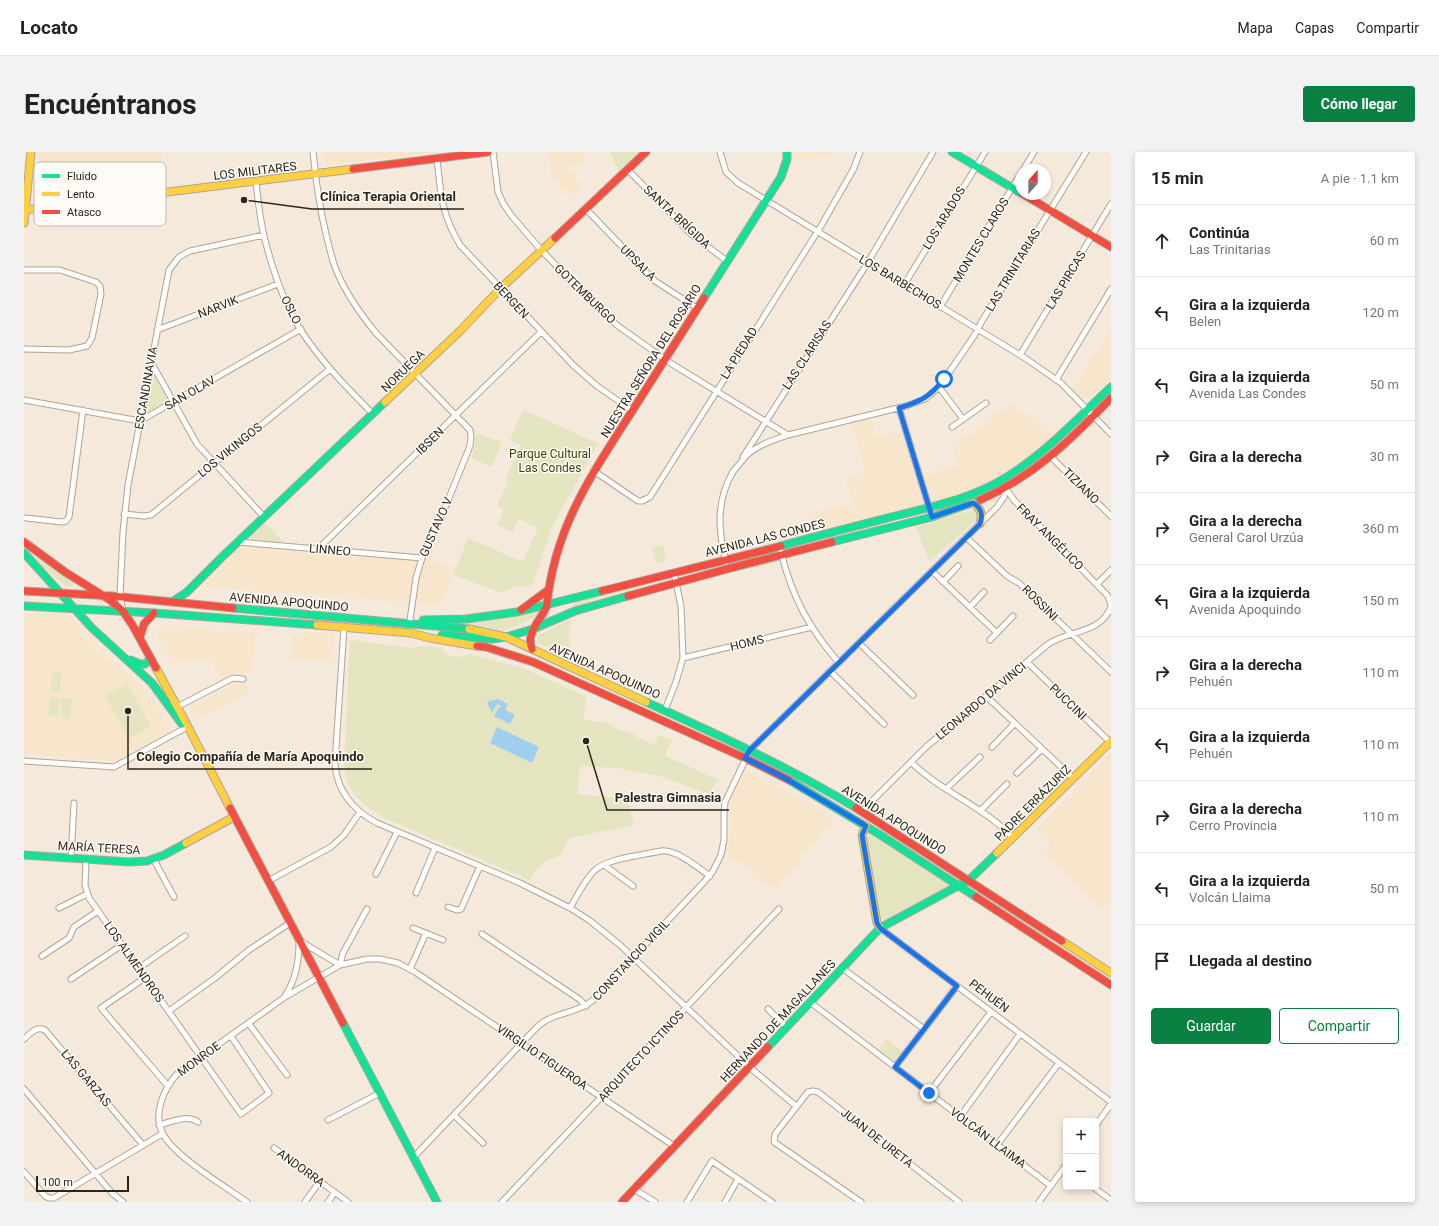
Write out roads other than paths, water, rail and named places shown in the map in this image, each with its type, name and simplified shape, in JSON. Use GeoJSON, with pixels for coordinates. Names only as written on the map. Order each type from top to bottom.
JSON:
{"type":"FeatureCollection","features":[{"type":"Feature","properties":{"kind":"main road"},"geometry":{"type":"LineString","coordinates":[[24,223],[24,210],[32,152]]}},
{"type":"Feature","properties":{"kind":"main road","name":"LOS MILITARES"},"geometry":{"type":"LineString","coordinates":[[166,193],[488,152]]}},
{"type":"Feature","properties":{"kind":"main road","name":"NORUEGA"},"geometry":{"type":"LineString","coordinates":[[172,602],[187,592],[459,332],[500,289],[646,152]]}},
{"type":"Feature","properties":{"kind":"main road","name":"NUESTRA SEÑORA DEL ROSARIO"},"geometry":{"type":"LineString","coordinates":[[547,605],[548,590],[554,560],[563,530],[574,508],[594,471],[781,177],[785,164],[786,152]]}},
{"type":"Feature","properties":{"kind":"main road"},"geometry":{"type":"LineString","coordinates":[[952,152],[1015,189]]}},
{"type":"Feature","properties":{"kind":"main road"},"geometry":{"type":"LineString","coordinates":[[1032,200],[1111,247]]}},
{"type":"Feature","properties":{"kind":"main road","name":"LOS MILITARES"},"geometry":{"type":"LineString","coordinates":[[24,210],[34,209]]}},
{"type":"Feature","properties":{"kind":"main road","name":"AVENIDA LAS CONDES"},"geometry":{"type":"LineString","coordinates":[[388,621],[466,619],[517,612],[929,508],[971,494],[1003,479],[1038,455],[1111,387]]}},
{"type":"Feature","properties":{"kind":"main road","name":"AVENIDA LAS CONDES"},"geometry":{"type":"LineString","coordinates":[[411,633],[492,639],[506,637],[533,629],[575,611],[727,569],[932,517],[973,503],[1006,488],[1029,473],[1093,417],[1111,398]]}},
{"type":"Feature","properties":{"kind":"main road"},"geometry":{"type":"LineString","coordinates":[[973,503],[978,506],[981,511],[982,518],[980,524]]}},
{"type":"Feature","properties":{"kind":"main road"},"geometry":{"type":"LineString","coordinates":[[24,542],[65,572],[103,595],[123,611],[140,637],[436,1202]]}},
{"type":"Feature","properties":{"kind":"main road"},"geometry":{"type":"LineString","coordinates":[[24,553],[105,641],[152,683],[182,724],[187,727]]}},
{"type":"Feature","properties":{"kind":"main road"},"geometry":{"type":"LineString","coordinates":[[517,612],[548,590]]}},
{"type":"Feature","properties":{"kind":"main road","name":"AVENIDA APOQUINDO"},"geometry":{"type":"LineString","coordinates":[[24,591],[120,596],[255,610],[388,621],[470,629],[506,637],[750,750],[823,788],[862,811],[1111,973]]}},
{"type":"Feature","properties":{"kind":"main road"},"geometry":{"type":"LineString","coordinates":[[532,649],[529,641],[533,629],[544,613],[547,605]]}},
{"type":"Feature","properties":{"kind":"main road","name":"AVENIDA APOQUINDO"},"geometry":{"type":"LineString","coordinates":[[24,606],[154,613],[411,633],[430,638],[486,647],[545,666],[783,777],[866,826],[1111,985]]}},
{"type":"Feature","properties":{"kind":"main road"},"geometry":{"type":"LineString","coordinates":[[140,637],[144,624],[154,613]]}},
{"type":"Feature","properties":{"kind":"main road"},"geometry":{"type":"LineString","coordinates":[[120,654],[143,665],[152,660]]}},
{"type":"Feature","properties":{"kind":"main road","name":"PADRE ERRÁZURIZ"},"geometry":{"type":"LineString","coordinates":[[969,880],[1110,741]]}},
{"type":"Feature","properties":{"kind":"main road","name":"MARÍA TERESA"},"geometry":{"type":"LineString","coordinates":[[24,855],[134,862],[154,860],[234,818]]}},
{"type":"Feature","properties":{"kind":"main road"},"geometry":{"type":"LineString","coordinates":[[880,928],[877,923],[862,835],[866,826],[871,824],[885,826]]}},
{"type":"Feature","properties":{"kind":"main road","name":"HERNANDO DE MAGALLANES"},"geometry":{"type":"LineString","coordinates":[[622,1202],[880,928],[969,880]]}},
{"type":"Feature","properties":{"kind":"main road"},"geometry":{"type":"LineString","coordinates":[[1098,977],[1111,977]]}},
{"type":"Feature","properties":{"kind":"street"},"geometry":{"type":"LineString","coordinates":[[312,152],[330,252],[335,268],[343,284],[362,315],[375,332],[456,416]]}},
{"type":"Feature","properties":{"kind":"street","name":"GOTEMBURGO"},"geometry":{"type":"LineString","coordinates":[[493,152],[497,184],[503,203],[521,228],[541,250],[608,318],[666,359],[788,435]]}},
{"type":"Feature","properties":{"kind":"street","name":"LOS BARBECHOS"},"geometry":{"type":"LineString","coordinates":[[720,152],[725,169],[738,183],[1020,355],[1056,380],[1111,434]]}},
{"type":"Feature","properties":{"kind":"street","name":"LA PIEDAD"},"geometry":{"type":"LineString","coordinates":[[594,471],[638,500],[646,500],[650,497],[817,232],[852,170],[860,152]]}},
{"type":"Feature","properties":{"kind":"street","name":"LAS CLARISAS"},"geometry":{"type":"LineString","coordinates":[[727,569],[719,530],[719,515],[726,484],[867,262],[933,152]]}},
{"type":"Feature","properties":{"kind":"street","name":"LOS ARADOS"},"geometry":{"type":"LineString","coordinates":[[904,285],[985,152]]}},
{"type":"Feature","properties":{"kind":"street"},"geometry":{"type":"LineString","coordinates":[[1027,164],[1034,152]]}},
{"type":"Feature","properties":{"kind":"street","name":"LAS TRINITARIAS"},"geometry":{"type":"LineString","coordinates":[[732,474],[747,455],[773,440],[899,408],[925,399],[939,386],[974,336],[1086,152]]}},
{"type":"Feature","properties":{"kind":"street","name":"BERGEN"},"geometry":{"type":"LineString","coordinates":[[436,159],[441,197],[450,226],[460,245],[500,289],[573,364],[597,386],[632,411]]}},
{"type":"Feature","properties":{"kind":"street","name":"SANTA BRÍGIDA"},"geometry":{"type":"LineString","coordinates":[[628,170],[691,234],[727,261]]}},
{"type":"Feature","properties":{"kind":"street","name":"OSLO"},"geometry":{"type":"LineString","coordinates":[[256,182],[264,235],[278,284],[300,329],[330,369],[373,414]]}},
{"type":"Feature","properties":{"kind":"street","name":"MONTES CLAROS"},"geometry":{"type":"LineString","coordinates":[[940,307],[1015,182]]}},
{"type":"Feature","properties":{"kind":"street","name":"LAS PIRCAS"},"geometry":{"type":"LineString","coordinates":[[1020,355],[1111,204]]}},
{"type":"Feature","properties":{"kind":"street","name":"UPSALA"},"geometry":{"type":"LineString","coordinates":[[586,209],[655,281],[698,308]]}},
{"type":"Feature","properties":{"kind":"street","name":"ESCANDINAVIA"},"geometry":{"type":"LineString","coordinates":[[123,611],[120,596],[124,514],[128,485],[157,330],[171,266],[178,257],[190,250],[264,235]]}},
{"type":"Feature","properties":{"kind":"street"},"geometry":{"type":"LineString","coordinates":[[24,270],[60,270],[96,282],[102,291],[92,338],[86,346],[80,349],[69,350],[24,348]]}},
{"type":"Feature","properties":{"kind":"street","name":"NARVIK"},"geometry":{"type":"LineString","coordinates":[[157,330],[278,284]]}},
{"type":"Feature","properties":{"kind":"street"},"geometry":{"type":"LineString","coordinates":[[1056,380],[1111,289]]}},
{"type":"Feature","properties":{"kind":"street","name":"SAN OLAV"},"geometry":{"type":"LineString","coordinates":[[140,421],[300,329]]}},
{"type":"Feature","properties":{"kind":"street","name":"IBSEN"},"geometry":{"type":"LineString","coordinates":[[318,549],[541,332]]}},
{"type":"Feature","properties":{"kind":"street"},"geometry":{"type":"LineString","coordinates":[[151,362],[197,444],[264,517]]}},
{"type":"Feature","properties":{"kind":"street","name":"LOS VIKINGOS"},"geometry":{"type":"LineString","coordinates":[[124,514],[144,516],[151,515],[330,369]]}},
{"type":"Feature","properties":{"kind":"street"},"geometry":{"type":"LineString","coordinates":[[939,386],[963,419]]}},
{"type":"Feature","properties":{"kind":"street"},"geometry":{"type":"LineString","coordinates":[[24,400],[140,421]]}},
{"type":"Feature","properties":{"kind":"street"},"geometry":{"type":"LineString","coordinates":[[952,427],[986,403]]}},
{"type":"Feature","properties":{"kind":"street"},"geometry":{"type":"LineString","coordinates":[[899,408],[932,517]]}},
{"type":"Feature","properties":{"kind":"street"},"geometry":{"type":"LineString","coordinates":[[26,518],[62,522],[66,521],[69,517],[83,410]]}},
{"type":"Feature","properties":{"kind":"street","name":"GUSTAVO V"},"geometry":{"type":"LineString","coordinates":[[410,620],[416,578],[422,558],[447,503],[470,446],[470,430],[456,416]]}},
{"type":"Feature","properties":{"kind":"street","name":"TIZIANO"},"geometry":{"type":"LineString","coordinates":[[1050,456],[1111,516]]}},
{"type":"Feature","properties":{"kind":"street","name":"CONSTANCIO VIGIL"},"geometry":{"type":"LineString","coordinates":[[413,1158],[538,1026],[548,1019],[586,1006],[592,1001],[710,876],[723,848],[725,802],[750,750],[980,524],[1000,503],[1004,497],[1006,488]]}},
{"type":"Feature","properties":{"kind":"street","name":"FRAY ANGÉLICO"},"geometry":{"type":"LineString","coordinates":[[1006,488],[1014,500],[1097,584]]}},
{"type":"Feature","properties":{"kind":"street","name":"ROSSINI"},"geometry":{"type":"LineString","coordinates":[[966,537],[1007,576],[1019,583],[1111,672]]}},
{"type":"Feature","properties":{"kind":"street","name":"LINNEO"},"geometry":{"type":"LineString","coordinates":[[238,542],[422,558]]}},
{"type":"Feature","properties":{"kind":"street"},"geometry":{"type":"LineString","coordinates":[[780,545],[794,594],[802,612],[838,663]]}},
{"type":"Feature","properties":{"kind":"street"},"geometry":{"type":"LineString","coordinates":[[943,582],[958,566]]}},
{"type":"Feature","properties":{"kind":"street"},"geometry":{"type":"LineString","coordinates":[[1097,584],[1111,570]]}},
{"type":"Feature","properties":{"kind":"street"},"geometry":{"type":"LineString","coordinates":[[932,571],[997,633]]}},
{"type":"Feature","properties":{"kind":"street"},"geometry":{"type":"LineString","coordinates":[[665,710],[676,682],[683,658],[681,606],[674,573]]}},
{"type":"Feature","properties":{"kind":"street","name":"LEONARDO DA VINCI"},"geometry":{"type":"LineString","coordinates":[[862,811],[911,762],[986,696],[1050,643],[1095,626],[1102,620],[1111,606],[1108,596],[1097,584]]}},
{"type":"Feature","properties":{"kind":"street"},"geometry":{"type":"LineString","coordinates":[[970,607],[984,592]]}},
{"type":"Feature","properties":{"kind":"street"},"geometry":{"type":"LineString","coordinates":[[990,640],[1013,616]]}},
{"type":"Feature","properties":{"kind":"street"},"geometry":{"type":"LineString","coordinates":[[344,627],[336,770],[338,781],[343,793],[350,803],[360,812],[377,823],[520,883],[570,908],[598,927],[633,957],[750,1066],[796,1106]]}},
{"type":"Feature","properties":{"kind":"street","name":"HOMS"},"geometry":{"type":"LineString","coordinates":[[683,658],[812,627]]}},
{"type":"Feature","properties":{"kind":"street"},"geometry":{"type":"LineString","coordinates":[[859,643],[913,695]]}},
{"type":"Feature","properties":{"kind":"street","name":"PUCCINI"},"geometry":{"type":"LineString","coordinates":[[1027,662],[1110,741]]}},
{"type":"Feature","properties":{"kind":"street"},"geometry":{"type":"LineString","coordinates":[[830,671],[884,724]]}},
{"type":"Feature","properties":{"kind":"street"},"geometry":{"type":"LineString","coordinates":[[177,707],[233,678],[243,679]]}},
{"type":"Feature","properties":{"kind":"street"},"geometry":{"type":"LineString","coordinates":[[986,696],[1073,778]]}},
{"type":"Feature","properties":{"kind":"street"},"geometry":{"type":"LineString","coordinates":[[992,747],[1015,723]]}},
{"type":"Feature","properties":{"kind":"street"},"geometry":{"type":"LineString","coordinates":[[24,761],[114,767],[187,727]]}},
{"type":"Feature","properties":{"kind":"street"},"geometry":{"type":"LineString","coordinates":[[1017,773],[1042,748]]}},
{"type":"Feature","properties":{"kind":"street"},"geometry":{"type":"LineString","coordinates":[[946,789],[980,757]]}},
{"type":"Feature","properties":{"kind":"street"},"geometry":{"type":"LineString","coordinates":[[911,762],[923,774],[999,824],[1013,838]]}},
{"type":"Feature","properties":{"kind":"street"},"geometry":{"type":"LineString","coordinates":[[980,811],[1007,784]]}},
{"type":"Feature","properties":{"kind":"street"},"geometry":{"type":"LineString","coordinates":[[71,859],[74,803]]}},
{"type":"Feature","properties":{"kind":"street"},"geometry":{"type":"LineString","coordinates":[[268,882],[331,847],[344,835],[360,812]]}},
{"type":"Feature","properties":{"kind":"street"},"geometry":{"type":"LineString","coordinates":[[376,874],[398,832]]}},
{"type":"Feature","properties":{"kind":"street"},"geometry":{"type":"LineString","coordinates":[[416,893],[435,848]]}},
{"type":"Feature","properties":{"kind":"street"},"geometry":{"type":"LineString","coordinates":[[570,908],[590,875],[604,864],[617,860],[661,851],[668,851],[676,854],[710,876]]}},
{"type":"Feature","properties":{"kind":"street","name":"LOS ALMENDROS"},"geometry":{"type":"LineString","coordinates":[[86,860],[85,885],[87,894],[241,1114],[269,1093],[231,1036]]}},
{"type":"Feature","properties":{"kind":"street"},"geometry":{"type":"LineString","coordinates":[[154,860],[174,897]]}},
{"type":"Feature","properties":{"kind":"street"},"geometry":{"type":"LineString","coordinates":[[604,864],[633,886]]}},
{"type":"Feature","properties":{"kind":"street"},"geometry":{"type":"LineString","coordinates":[[448,907],[457,910],[461,909],[480,866]]}},
{"type":"Feature","properties":{"kind":"street"},"geometry":{"type":"LineString","coordinates":[[59,908],[87,894]]}},
{"type":"Feature","properties":{"kind":"street"},"geometry":{"type":"LineString","coordinates":[[299,940],[340,965],[343,953],[367,909]]}},
{"type":"Feature","properties":{"kind":"street","name":"ARQUITECTO ICTINOS"},"geometry":{"type":"LineString","coordinates":[[502,1202],[779,909]]}},
{"type":"Feature","properties":{"kind":"street"},"geometry":{"type":"LineString","coordinates":[[42,956],[69,938],[74,927],[98,911]]}},
{"type":"Feature","properties":{"kind":"street"},"geometry":{"type":"LineString","coordinates":[[169,1011],[215,978],[254,946],[290,923]]}},
{"type":"Feature","properties":{"kind":"street"},"geometry":{"type":"LineString","coordinates":[[413,928],[443,940]]}},
{"type":"Feature","properties":{"kind":"street","name":"PEHUÉN"},"geometry":{"type":"LineString","coordinates":[[880,928],[1111,1103]]}},
{"type":"Feature","properties":{"kind":"street"},"geometry":{"type":"LineString","coordinates":[[410,969],[426,933]]}},
{"type":"Feature","properties":{"kind":"street"},"geometry":{"type":"LineString","coordinates":[[482,934],[579,999],[586,1006]]}},
{"type":"Feature","properties":{"kind":"street"},"geometry":{"type":"LineString","coordinates":[[139,968],[185,936]]}},
{"type":"Feature","properties":{"kind":"street","name":"MONROE"},"geometry":{"type":"LineString","coordinates":[[285,997],[297,972],[299,940]]}},
{"type":"Feature","properties":{"kind":"street"},"geometry":{"type":"LineString","coordinates":[[70,979],[122,945]]}},
{"type":"Feature","properties":{"kind":"street","name":"VIRGILIO FIGUEROA"},"geometry":{"type":"LineString","coordinates":[[319,977],[340,965],[367,959],[380,959],[398,963],[410,969],[674,1146]]}},
{"type":"Feature","properties":{"kind":"street"},"geometry":{"type":"LineString","coordinates":[[842,968],[924,1029]]}},
{"type":"Feature","properties":{"kind":"street"},"geometry":{"type":"LineString","coordinates":[[146,977],[101,1008],[168,1086]]}},
{"type":"Feature","properties":{"kind":"street","name":"MONROE"},"geometry":{"type":"LineString","coordinates":[[247,1202],[179,1154],[162,1134],[159,1125],[160,1107],[163,1097],[168,1086],[178,1073],[285,997],[319,977]]}},
{"type":"Feature","properties":{"kind":"street"},"geometry":{"type":"LineString","coordinates":[[895,1067],[957,986]]}},
{"type":"Feature","properties":{"kind":"street","name":"VOLCÁN LLAIMA"},"geometry":{"type":"LineString","coordinates":[[810,1002],[1050,1186]]}},
{"type":"Feature","properties":{"kind":"street"},"geometry":{"type":"LineString","coordinates":[[768,1009],[786,1028]]}},
{"type":"Feature","properties":{"kind":"street"},"geometry":{"type":"LineString","coordinates":[[929,1093],[991,1012]]}},
{"type":"Feature","properties":{"kind":"street"},"geometry":{"type":"LineString","coordinates":[[248,1024],[286,1075]]}},
{"type":"Feature","properties":{"kind":"street","name":"LAS GARZAS"},"geometry":{"type":"LineString","coordinates":[[24,1039],[36,1029],[40,1028],[45,1030],[142,1145]]}},
{"type":"Feature","properties":{"kind":"street"},"geometry":{"type":"LineString","coordinates":[[960,1117],[1020,1034]]}},
{"type":"Feature","properties":{"kind":"street"},"geometry":{"type":"LineString","coordinates":[[997,1145],[1059,1063]]}},
{"type":"Feature","properties":{"kind":"street"},"geometry":{"type":"LineString","coordinates":[[24,1089],[112,1193],[123,1202]]}},
{"type":"Feature","properties":{"kind":"street","name":"JUAN DE URETA"},"geometry":{"type":"LineString","coordinates":[[860,1202],[776,1144],[774,1139],[775,1134],[808,1092],[813,1090],[818,1092],[959,1202]]}},
{"type":"Feature","properties":{"kind":"street"},"geometry":{"type":"LineString","coordinates":[[328,1120],[380,1093]]}},
{"type":"Feature","properties":{"kind":"street"},"geometry":{"type":"LineString","coordinates":[[1099,1120],[1111,1103]]}},
{"type":"Feature","properties":{"kind":"street"},"geometry":{"type":"LineString","coordinates":[[454,1115],[483,1143]]}},
{"type":"Feature","properties":{"kind":"street"},"geometry":{"type":"LineString","coordinates":[[159,1125],[188,1118],[193,1118],[198,1122]]}},
{"type":"Feature","properties":{"kind":"street"},"geometry":{"type":"LineString","coordinates":[[24,1172],[45,1196],[51,1198],[57,1197],[162,1134]]}},
{"type":"Feature","properties":{"kind":"street","name":"ANDORRA"},"geometry":{"type":"LineString","coordinates":[[274,1148],[348,1202]]}},
{"type":"Feature","properties":{"kind":"street"},"geometry":{"type":"LineString","coordinates":[[688,1202],[712,1161],[772,1202]]}},
{"type":"Feature","properties":{"kind":"street"},"geometry":{"type":"LineString","coordinates":[[1046,1202],[1040,1200],[1063,1170]]}},
{"type":"Feature","properties":{"kind":"street"},"geometry":{"type":"LineString","coordinates":[[725,1202],[738,1179]]}},
{"type":"Feature","properties":{"kind":"street"},"geometry":{"type":"LineString","coordinates":[[305,1202],[320,1181]]}},
{"type":"Feature","properties":{"kind":"street"},"geometry":{"type":"LineString","coordinates":[[634,1189],[655,1202]]}},
{"type":"Feature","properties":{"kind":"street"},"geometry":{"type":"LineString","coordinates":[[1097,1190],[1111,1200]]}},
{"type":"Feature","properties":{"kind":"street"},"geometry":{"type":"LineString","coordinates":[[328,1202],[335,1192]]}},
{"type":"Feature","properties":{"kind":"street"},"geometry":{"type":"LineString","coordinates":[[760,1202],[764,1196]]}},
{"type":"Feature","properties":{"kind":"water"},"geometry":{"type":"Polygon","coordinates":[[[498,699],[508,704],[505,710],[515,715],[510,724],[494,716],[499,707],[501,708],[502,706],[497,704],[492,713],[487,702],[498,699]]]}},
{"type":"Feature","properties":{"kind":"water"},"geometry":{"type":"Polygon","coordinates":[[[497,727],[539,747],[532,763],[490,743],[497,727]]]}},
{"type":"Feature","properties":{"kind":"place","name":"Clínica Terapia Oriental"},"geometry":{"type":"Point","coordinates":[244,200]}},
{"type":"Feature","properties":{"kind":"place","name":"Colegio Compañía de María Apoquindo"},"geometry":{"type":"Point","coordinates":[128,711]}},
{"type":"Feature","properties":{"kind":"place","name":"Palestra Gimnasia"},"geometry":{"type":"Point","coordinates":[586,741]}},
{"type":"Feature","properties":{"kind":"park label","name":"Parque Cultural Las Condes"},"geometry":{"type":"Point","coordinates":[550,461]}}]}
